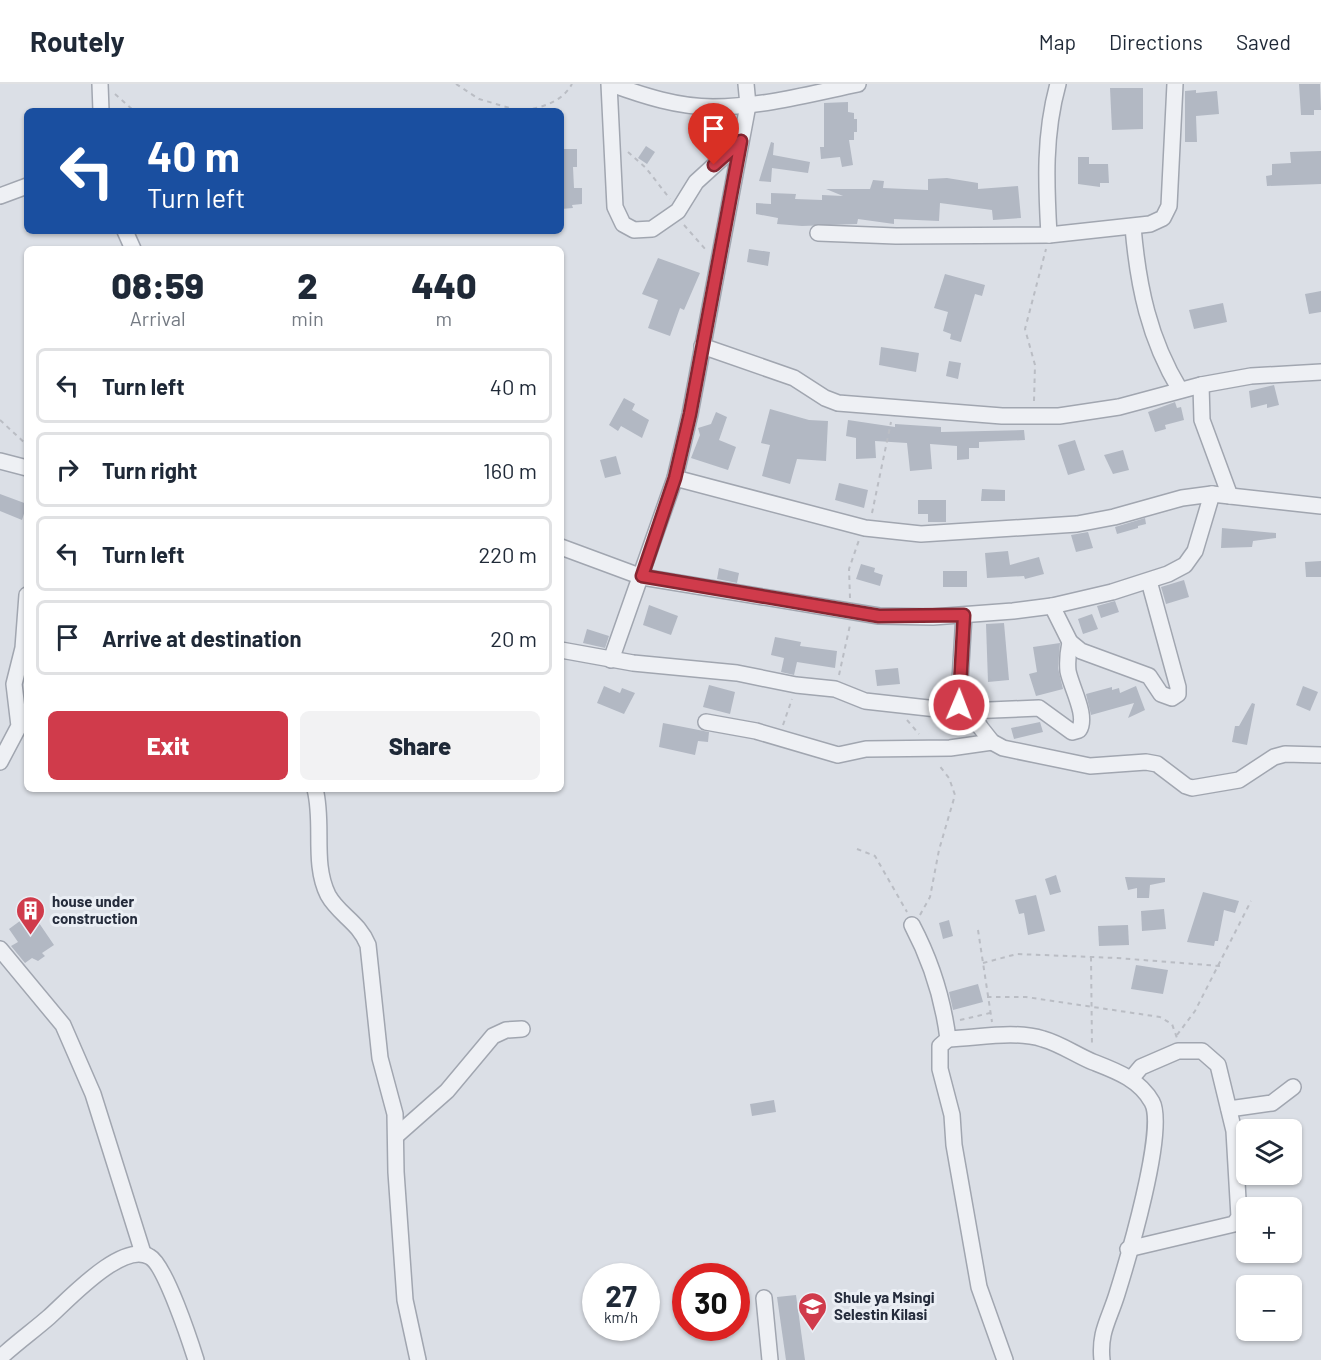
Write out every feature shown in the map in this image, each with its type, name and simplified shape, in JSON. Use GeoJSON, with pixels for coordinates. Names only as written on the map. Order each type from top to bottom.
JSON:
{"type":"FeatureCollection","features":[{"type":"Feature","properties":{"kind":"street"},"geometry":{"type":"LineString","coordinates":[[741,141],[696,182],[678,210],[652,229],[634,230],[623,224],[615,207],[610,84],[680,104],[712,107],[748,105],[858,84]]}},
{"type":"Feature","properties":{"kind":"street"},"geometry":{"type":"LineString","coordinates":[[610,660],[642,576],[675,478],[748,105],[746,84]]}},
{"type":"Feature","properties":{"kind":"street"},"geometry":{"type":"LineString","coordinates":[[1049,235],[1047,141],[1051,110],[1058,84]]}},
{"type":"Feature","properties":{"kind":"street"},"geometry":{"type":"LineString","coordinates":[[818,233],[1049,235],[1133,227],[1162,218],[1169,206],[1175,84]]}},
{"type":"Feature","properties":{"kind":"street"},"geometry":{"type":"LineString","coordinates":[[102,108],[105,87]]}},
{"type":"Feature","properties":{"kind":"street"},"geometry":{"type":"LineString","coordinates":[[0,196],[24,187]]}},
{"type":"Feature","properties":{"kind":"street"},"geometry":{"type":"LineString","coordinates":[[1133,227],[1136,267],[1153,339],[1180,390]]}},
{"type":"Feature","properties":{"kind":"street"},"geometry":{"type":"LineString","coordinates":[[702,346],[794,378],[825,398],[838,403],[1033,417],[1087,413],[1201,385],[1251,376],[1321,372]]}},
{"type":"Feature","properties":{"kind":"street"},"geometry":{"type":"LineString","coordinates":[[1201,385],[1202,420],[1230,496]]}},
{"type":"Feature","properties":{"kind":"street"},"geometry":{"type":"LineString","coordinates":[[0,460],[24,467]]}},
{"type":"Feature","properties":{"kind":"street"},"geometry":{"type":"LineString","coordinates":[[675,478],[865,528],[921,534],[1077,524],[1114,517],[1182,498],[1212,494],[1321,506]]}},
{"type":"Feature","properties":{"kind":"street"},"geometry":{"type":"LineString","coordinates":[[564,548],[642,576],[787,603],[910,617],[964,615],[1052,606],[1149,581],[1185,565],[1195,551],[1212,494]]}},
{"type":"Feature","properties":{"kind":"street"},"geometry":{"type":"LineString","coordinates":[[1052,606],[1070,642],[1081,651],[1149,676],[1167,698],[1172,698],[1178,694],[1164,630],[1149,581]]}},
{"type":"Feature","properties":{"kind":"street"},"geometry":{"type":"LineString","coordinates":[[964,615],[959,696],[959,705],[962,710],[1039,708],[1072,732],[1079,730],[1082,726],[1080,713],[1068,668],[1070,642]]}},
{"type":"Feature","properties":{"kind":"street"},"geometry":{"type":"LineString","coordinates":[[0,762],[19,726],[14,684],[24,635]]}},
{"type":"Feature","properties":{"kind":"street"},"geometry":{"type":"LineString","coordinates":[[564,652],[610,660],[737,673],[796,685],[835,689],[865,701],[937,709],[979,725]]}},
{"type":"Feature","properties":{"kind":"street"},"geometry":{"type":"LineString","coordinates":[[967,711],[992,742],[1015,751],[1090,766],[1146,762],[1156,764],[1192,788],[1239,780],[1274,757],[1285,754],[1321,755]]}},
{"type":"Feature","properties":{"kind":"street"},"geometry":{"type":"LineString","coordinates":[[706,722],[756,731],[838,755],[879,748],[966,747],[992,742]]}},
{"type":"Feature","properties":{"kind":"street"},"geometry":{"type":"LineString","coordinates":[[315,792],[321,827],[320,863],[328,894],[335,906],[361,930],[368,945],[373,974],[376,1034],[395,1114],[396,1172],[405,1300],[418,1360]]}},
{"type":"Feature","properties":{"kind":"street"},"geometry":{"type":"LineString","coordinates":[[912,925],[929,957],[947,1031],[940,1047],[940,1069],[952,1115],[954,1145],[969,1234],[979,1287],[1005,1360]]}},
{"type":"Feature","properties":{"kind":"street"},"geometry":{"type":"LineString","coordinates":[[0,949],[47,1003],[70,1041],[93,1094],[143,1253]]}},
{"type":"Feature","properties":{"kind":"street"},"geometry":{"type":"LineString","coordinates":[[396,1136],[447,1091],[493,1036],[506,1030],[522,1029]]}},
{"type":"Feature","properties":{"kind":"street"},"geometry":{"type":"LineString","coordinates":[[947,1031],[996,1037],[1035,1036],[1131,1079],[1152,1102],[1155,1109],[1150,1165],[1116,1296],[1100,1341],[1102,1360]]}},
{"type":"Feature","properties":{"kind":"street"},"geometry":{"type":"LineString","coordinates":[[1128,1250],[1234,1224],[1239,1217],[1236,1150],[1218,1065],[1202,1051],[1178,1051],[1141,1067],[1131,1079]]}},
{"type":"Feature","properties":{"kind":"street"},"geometry":{"type":"LineString","coordinates":[[1229,1109],[1272,1103],[1293,1087]]}},
{"type":"Feature","properties":{"kind":"street"},"geometry":{"type":"LineString","coordinates":[[0,1358],[91,1279],[122,1258],[143,1253],[152,1257],[164,1274],[196,1360]]}},
{"type":"Feature","properties":{"kind":"street"},"geometry":{"type":"LineString","coordinates":[[764,1298],[770,1360]]}},
{"type":"Feature","properties":{"kind":"path"},"geometry":{"type":"LineString","coordinates":[[456,84],[479,99],[511,108]]}},
{"type":"Feature","properties":{"kind":"path"},"geometry":{"type":"LineString","coordinates":[[532,108],[553,102],[568,91],[572,84]]}},
{"type":"Feature","properties":{"kind":"path"},"geometry":{"type":"LineString","coordinates":[[105,87],[130,108]]}},
{"type":"Feature","properties":{"kind":"path"},"geometry":{"type":"LineString","coordinates":[[611,140],[646,168],[678,210],[690,234],[717,259]]}},
{"type":"Feature","properties":{"kind":"path"},"geometry":{"type":"LineString","coordinates":[[1033,417],[1035,364],[1025,328],[1049,235]]}},
{"type":"Feature","properties":{"kind":"path"},"geometry":{"type":"LineString","coordinates":[[835,689],[845,652],[851,611],[849,569],[852,552],[865,528],[877,493],[893,408]]}},
{"type":"Feature","properties":{"kind":"path"},"geometry":{"type":"LineString","coordinates":[[0,420],[24,442]]}},
{"type":"Feature","properties":{"kind":"path"},"geometry":{"type":"LineString","coordinates":[[777,739],[796,685]]}},
{"type":"Feature","properties":{"kind":"path"},"geometry":{"type":"LineString","coordinates":[[857,849],[866,852],[878,861],[912,925],[930,897],[939,850],[955,795],[949,778],[930,748],[895,704]]}},
{"type":"Feature","properties":{"kind":"path"},"geometry":{"type":"LineString","coordinates":[[1177,1035],[1196,1011],[1251,901]]}},
{"type":"Feature","properties":{"kind":"path"},"geometry":{"type":"LineString","coordinates":[[978,930],[987,997],[996,1037]]}},
{"type":"Feature","properties":{"kind":"path"},"geometry":{"type":"LineString","coordinates":[[983,963],[1017,954],[1091,956],[1220,966]]}},
{"type":"Feature","properties":{"kind":"path"},"geometry":{"type":"LineString","coordinates":[[1091,956],[1092,1062]]}},
{"type":"Feature","properties":{"kind":"path"},"geometry":{"type":"LineString","coordinates":[[987,997],[1026,997],[1160,1017],[1172,1024],[1177,1035],[1178,1051]]}},
{"type":"Feature","properties":{"kind":"path"},"geometry":{"type":"LineString","coordinates":[[947,1031],[990,1013]]}},
{"type":"Feature","properties":{"kind":"building"},"geometry":{"type":"Polygon","coordinates":[[[1299,84],[1320,84],[1321,110],[1314,110],[1314,115],[1301,115],[1299,84]]]}},
{"type":"Feature","properties":{"kind":"building"},"geometry":{"type":"Polygon","coordinates":[[[1110,88],[1143,88],[1143,129],[1112,130],[1110,88]]]}},
{"type":"Feature","properties":{"kind":"building"},"geometry":{"type":"Polygon","coordinates":[[[1196,90],[1196,93],[1217,91],[1219,114],[1196,116],[1197,142],[1185,142],[1185,91],[1196,90]]]}},
{"type":"Feature","properties":{"kind":"building"},"geometry":{"type":"Polygon","coordinates":[[[848,102],[848,112],[854,113],[854,119],[857,119],[857,132],[854,132],[854,140],[849,140],[853,165],[842,167],[840,157],[821,159],[820,147],[824,147],[824,103],[848,102]]]}},
{"type":"Feature","properties":{"kind":"building"},"geometry":{"type":"Polygon","coordinates":[[[697,126],[711,132],[706,145],[692,139],[697,126]]]}},
{"type":"Feature","properties":{"kind":"building"},"geometry":{"type":"Polygon","coordinates":[[[771,142],[774,143],[773,155],[810,162],[808,173],[772,168],[771,182],[759,181],[771,142]]]}},
{"type":"Feature","properties":{"kind":"building"},"geometry":{"type":"Polygon","coordinates":[[[646,146],[655,152],[647,164],[638,158],[646,146]]]}},
{"type":"Feature","properties":{"kind":"building"},"geometry":{"type":"Polygon","coordinates":[[[564,149],[577,149],[577,167],[573,167],[574,188],[582,188],[582,204],[572,205],[573,208],[564,209],[564,149]]]}},
{"type":"Feature","properties":{"kind":"building"},"geometry":{"type":"Polygon","coordinates":[[[1321,151],[1321,184],[1267,186],[1266,176],[1272,175],[1272,164],[1291,163],[1290,152],[1321,151]]]}},
{"type":"Feature","properties":{"kind":"building"},"geometry":{"type":"Polygon","coordinates":[[[1078,157],[1089,157],[1089,164],[1108,164],[1109,183],[1100,183],[1100,187],[1078,184],[1078,157]]]}},
{"type":"Feature","properties":{"kind":"building"},"geometry":{"type":"Polygon","coordinates":[[[947,178],[978,183],[978,189],[1018,186],[1021,218],[993,220],[992,210],[940,203],[939,221],[894,219],[894,224],[858,219],[857,224],[802,226],[777,224],[778,218],[756,214],[756,203],[771,204],[771,193],[796,194],[795,199],[822,200],[822,195],[843,196],[826,189],[870,189],[873,180],[884,181],[883,188],[928,190],[928,179],[947,178]]]}},
{"type":"Feature","properties":{"kind":"building"},"geometry":{"type":"Polygon","coordinates":[[[749,249],[770,252],[768,266],[747,262],[749,249]]]}},
{"type":"Feature","properties":{"kind":"building"},"geometry":{"type":"Polygon","coordinates":[[[658,258],[700,273],[684,310],[680,308],[670,336],[648,328],[658,300],[642,294],[658,258]]]}},
{"type":"Feature","properties":{"kind":"building"},"geometry":{"type":"Polygon","coordinates":[[[945,274],[985,285],[982,296],[975,294],[961,342],[950,339],[951,334],[943,331],[948,312],[934,308],[945,274]]]}},
{"type":"Feature","properties":{"kind":"building"},"geometry":{"type":"Polygon","coordinates":[[[1321,291],[1321,312],[1309,314],[1305,294],[1321,291]]]}},
{"type":"Feature","properties":{"kind":"building"},"geometry":{"type":"Polygon","coordinates":[[[1223,303],[1227,322],[1194,329],[1189,310],[1223,303]]]}},
{"type":"Feature","properties":{"kind":"building"},"geometry":{"type":"Polygon","coordinates":[[[881,347],[919,353],[916,372],[879,365],[881,347]]]}},
{"type":"Feature","properties":{"kind":"building"},"geometry":{"type":"Polygon","coordinates":[[[949,361],[961,363],[958,379],[946,376],[949,361]]]}},
{"type":"Feature","properties":{"kind":"building"},"geometry":{"type":"Polygon","coordinates":[[[1274,385],[1279,405],[1267,408],[1267,404],[1251,408],[1249,391],[1274,385]]]}},
{"type":"Feature","properties":{"kind":"building"},"geometry":{"type":"Polygon","coordinates":[[[624,398],[635,404],[632,410],[649,420],[642,438],[621,426],[618,431],[609,425],[624,398]]]}},
{"type":"Feature","properties":{"kind":"building"},"geometry":{"type":"Polygon","coordinates":[[[1175,402],[1177,408],[1181,407],[1184,420],[1165,425],[1166,429],[1155,432],[1148,412],[1175,402]]]}},
{"type":"Feature","properties":{"kind":"building"},"geometry":{"type":"Polygon","coordinates":[[[770,409],[809,420],[828,421],[826,461],[797,459],[790,484],[762,476],[770,445],[761,443],[770,409]]]}},
{"type":"Feature","properties":{"kind":"building"},"geometry":{"type":"Polygon","coordinates":[[[716,412],[727,417],[719,440],[736,447],[728,470],[691,458],[700,435],[698,428],[711,424],[716,412]]]}},
{"type":"Feature","properties":{"kind":"building"},"geometry":{"type":"Polygon","coordinates":[[[848,420],[895,427],[895,424],[941,427],[941,432],[1024,430],[1025,440],[979,442],[979,448],[969,448],[969,459],[957,460],[957,446],[930,444],[932,469],[910,471],[907,443],[875,441],[876,458],[856,459],[856,438],[846,436],[848,420]]]}},
{"type":"Feature","properties":{"kind":"building"},"geometry":{"type":"Polygon","coordinates":[[[1075,440],[1085,470],[1068,475],[1058,445],[1075,440]]]}},
{"type":"Feature","properties":{"kind":"building"},"geometry":{"type":"Polygon","coordinates":[[[1123,450],[1129,470],[1113,474],[1104,455],[1123,450]]]}},
{"type":"Feature","properties":{"kind":"building"},"geometry":{"type":"Polygon","coordinates":[[[616,456],[621,474],[605,478],[600,460],[616,456]]]}},
{"type":"Feature","properties":{"kind":"building"},"geometry":{"type":"Polygon","coordinates":[[[839,483],[868,490],[864,508],[835,500],[839,483]]]}},
{"type":"Feature","properties":{"kind":"building"},"geometry":{"type":"Polygon","coordinates":[[[982,489],[1005,490],[1005,501],[981,501],[982,489]]]}},
{"type":"Feature","properties":{"kind":"building"},"geometry":{"type":"Polygon","coordinates":[[[0,494],[24,503],[22,520],[0,511],[0,494]]]}},
{"type":"Feature","properties":{"kind":"building"},"geometry":{"type":"Polygon","coordinates":[[[918,500],[946,500],[946,522],[928,522],[928,514],[918,514],[918,500]]]}},
{"type":"Feature","properties":{"kind":"building"},"geometry":{"type":"Polygon","coordinates":[[[1145,518],[1146,524],[1117,534],[1115,527],[1145,518]]]}},
{"type":"Feature","properties":{"kind":"building"},"geometry":{"type":"Polygon","coordinates":[[[1222,528],[1276,533],[1276,538],[1253,541],[1252,547],[1221,548],[1222,528]]]}},
{"type":"Feature","properties":{"kind":"building"},"geometry":{"type":"Polygon","coordinates":[[[1088,532],[1093,548],[1076,552],[1071,535],[1088,532]]]}},
{"type":"Feature","properties":{"kind":"building"},"geometry":{"type":"Polygon","coordinates":[[[1008,551],[1010,565],[1039,557],[1044,574],[1025,579],[1024,576],[987,578],[985,553],[1008,551]]]}},
{"type":"Feature","properties":{"kind":"building"},"geometry":{"type":"Polygon","coordinates":[[[1321,561],[1321,577],[1306,577],[1305,562],[1321,561]]]}},
{"type":"Feature","properties":{"kind":"building"},"geometry":{"type":"Polygon","coordinates":[[[861,564],[875,568],[874,572],[883,575],[880,586],[856,579],[861,564]]]}},
{"type":"Feature","properties":{"kind":"building"},"geometry":{"type":"Polygon","coordinates":[[[719,568],[739,573],[737,583],[717,579],[719,568]]]}},
{"type":"Feature","properties":{"kind":"building"},"geometry":{"type":"Polygon","coordinates":[[[943,571],[967,571],[967,587],[943,587],[943,571]]]}},
{"type":"Feature","properties":{"kind":"building"},"geometry":{"type":"Polygon","coordinates":[[[1184,580],[1189,597],[1166,604],[1161,587],[1184,580]]]}},
{"type":"Feature","properties":{"kind":"building"},"geometry":{"type":"Polygon","coordinates":[[[1115,601],[1119,612],[1101,618],[1097,606],[1115,601]]]}},
{"type":"Feature","properties":{"kind":"building"},"geometry":{"type":"Polygon","coordinates":[[[649,605],[678,616],[671,635],[643,625],[649,605]]]}},
{"type":"Feature","properties":{"kind":"building"},"geometry":{"type":"Polygon","coordinates":[[[1092,614],[1098,629],[1083,634],[1078,619],[1092,614]]]}},
{"type":"Feature","properties":{"kind":"building"},"geometry":{"type":"Polygon","coordinates":[[[1004,623],[1009,680],[988,682],[986,624],[1004,623]]]}},
{"type":"Feature","properties":{"kind":"building"},"geometry":{"type":"Polygon","coordinates":[[[587,629],[609,636],[605,648],[583,643],[587,629]]]}},
{"type":"Feature","properties":{"kind":"building"},"geometry":{"type":"Polygon","coordinates":[[[775,637],[801,642],[800,646],[837,651],[835,668],[797,662],[794,675],[781,672],[784,658],[771,655],[775,637]]]}},
{"type":"Feature","properties":{"kind":"building"},"geometry":{"type":"Polygon","coordinates":[[[1060,643],[1058,668],[1063,689],[1036,696],[1029,674],[1037,672],[1033,647],[1060,643]]]}},
{"type":"Feature","properties":{"kind":"building"},"geometry":{"type":"Polygon","coordinates":[[[898,668],[900,684],[877,686],[875,670],[898,668]]]}},
{"type":"Feature","properties":{"kind":"building"},"geometry":{"type":"Polygon","coordinates":[[[709,685],[735,692],[730,714],[703,707],[709,685]]]}},
{"type":"Feature","properties":{"kind":"building"},"geometry":{"type":"Polygon","coordinates":[[[604,686],[620,693],[622,688],[635,693],[624,714],[597,703],[604,686]]]}},
{"type":"Feature","properties":{"kind":"building"},"geometry":{"type":"Polygon","coordinates":[[[1136,686],[1145,710],[1128,718],[1134,703],[1091,715],[1086,694],[1112,687],[1112,690],[1119,688],[1120,693],[1136,686]]]}},
{"type":"Feature","properties":{"kind":"building"},"geometry":{"type":"Polygon","coordinates":[[[1303,686],[1318,692],[1310,711],[1296,705],[1303,686]]]}},
{"type":"Feature","properties":{"kind":"building"},"geometry":{"type":"Polygon","coordinates":[[[1252,703],[1255,704],[1247,745],[1232,742],[1235,726],[1239,726],[1252,703]]]}},
{"type":"Feature","properties":{"kind":"building"},"geometry":{"type":"Polygon","coordinates":[[[1040,722],[1043,732],[1014,739],[1011,728],[1040,722]]]}},
{"type":"Feature","properties":{"kind":"building"},"geometry":{"type":"Polygon","coordinates":[[[663,723],[709,732],[708,742],[698,741],[695,755],[659,747],[663,723]]]}},
{"type":"Feature","properties":{"kind":"building"},"geometry":{"type":"Polygon","coordinates":[[[1056,875],[1061,892],[1050,895],[1045,879],[1056,875]]]}},
{"type":"Feature","properties":{"kind":"building"},"geometry":{"type":"Polygon","coordinates":[[[1125,877],[1165,878],[1165,882],[1150,885],[1149,898],[1137,898],[1137,888],[1128,890],[1125,877]]]}},
{"type":"Feature","properties":{"kind":"building"},"geometry":{"type":"Polygon","coordinates":[[[1203,892],[1239,901],[1235,913],[1224,910],[1218,941],[1215,941],[1214,946],[1187,942],[1203,892]]]}},
{"type":"Feature","properties":{"kind":"building"},"geometry":{"type":"Polygon","coordinates":[[[1036,895],[1045,931],[1028,935],[1024,913],[1019,914],[1015,900],[1036,895]]]}},
{"type":"Feature","properties":{"kind":"building"},"geometry":{"type":"Polygon","coordinates":[[[1164,909],[1166,929],[1142,931],[1141,911],[1164,909]]]}},
{"type":"Feature","properties":{"kind":"building","name":"house under construction"},"geometry":{"type":"Polygon","coordinates":[[[24,918],[31,928],[39,923],[54,945],[42,953],[45,956],[38,961],[32,958],[25,963],[11,946],[18,942],[9,929],[24,918]]]}},
{"type":"Feature","properties":{"kind":"building"},"geometry":{"type":"Polygon","coordinates":[[[949,920],[953,936],[943,939],[939,923],[949,920]]]}},
{"type":"Feature","properties":{"kind":"building"},"geometry":{"type":"Polygon","coordinates":[[[1128,925],[1129,945],[1099,946],[1098,926],[1128,925]]]}},
{"type":"Feature","properties":{"kind":"building"},"geometry":{"type":"Polygon","coordinates":[[[1136,965],[1168,970],[1163,994],[1131,989],[1136,965]]]}},
{"type":"Feature","properties":{"kind":"building"},"geometry":{"type":"Polygon","coordinates":[[[978,984],[983,1002],[953,1010],[949,992],[978,984]]]}},
{"type":"Feature","properties":{"kind":"building"},"geometry":{"type":"Polygon","coordinates":[[[774,1100],[776,1112],[752,1116],[750,1104],[774,1100]]]}},
{"type":"Feature","properties":{"kind":"building"},"geometry":{"type":"Polygon","coordinates":[[[796,1295],[805,1360],[786,1360],[777,1297],[796,1295]]]}},
{"type":"Feature","properties":{"kind":"place","name":"house under construction"},"geometry":{"type":"Point","coordinates":[31,936]}},
{"type":"Feature","properties":{"kind":"place","name":"Shule ya Msingi Selestin Kilasi"},"geometry":{"type":"Point","coordinates":[813,1332]}},
{"type":"Feature","properties":{"kind":"route"},"geometry":{"type":"LineString","coordinates":[[714,165],[741,141],[717,259],[690,414],[675,478],[642,576],[787,603],[879,616],[964,615],[959,705]]}}]}
